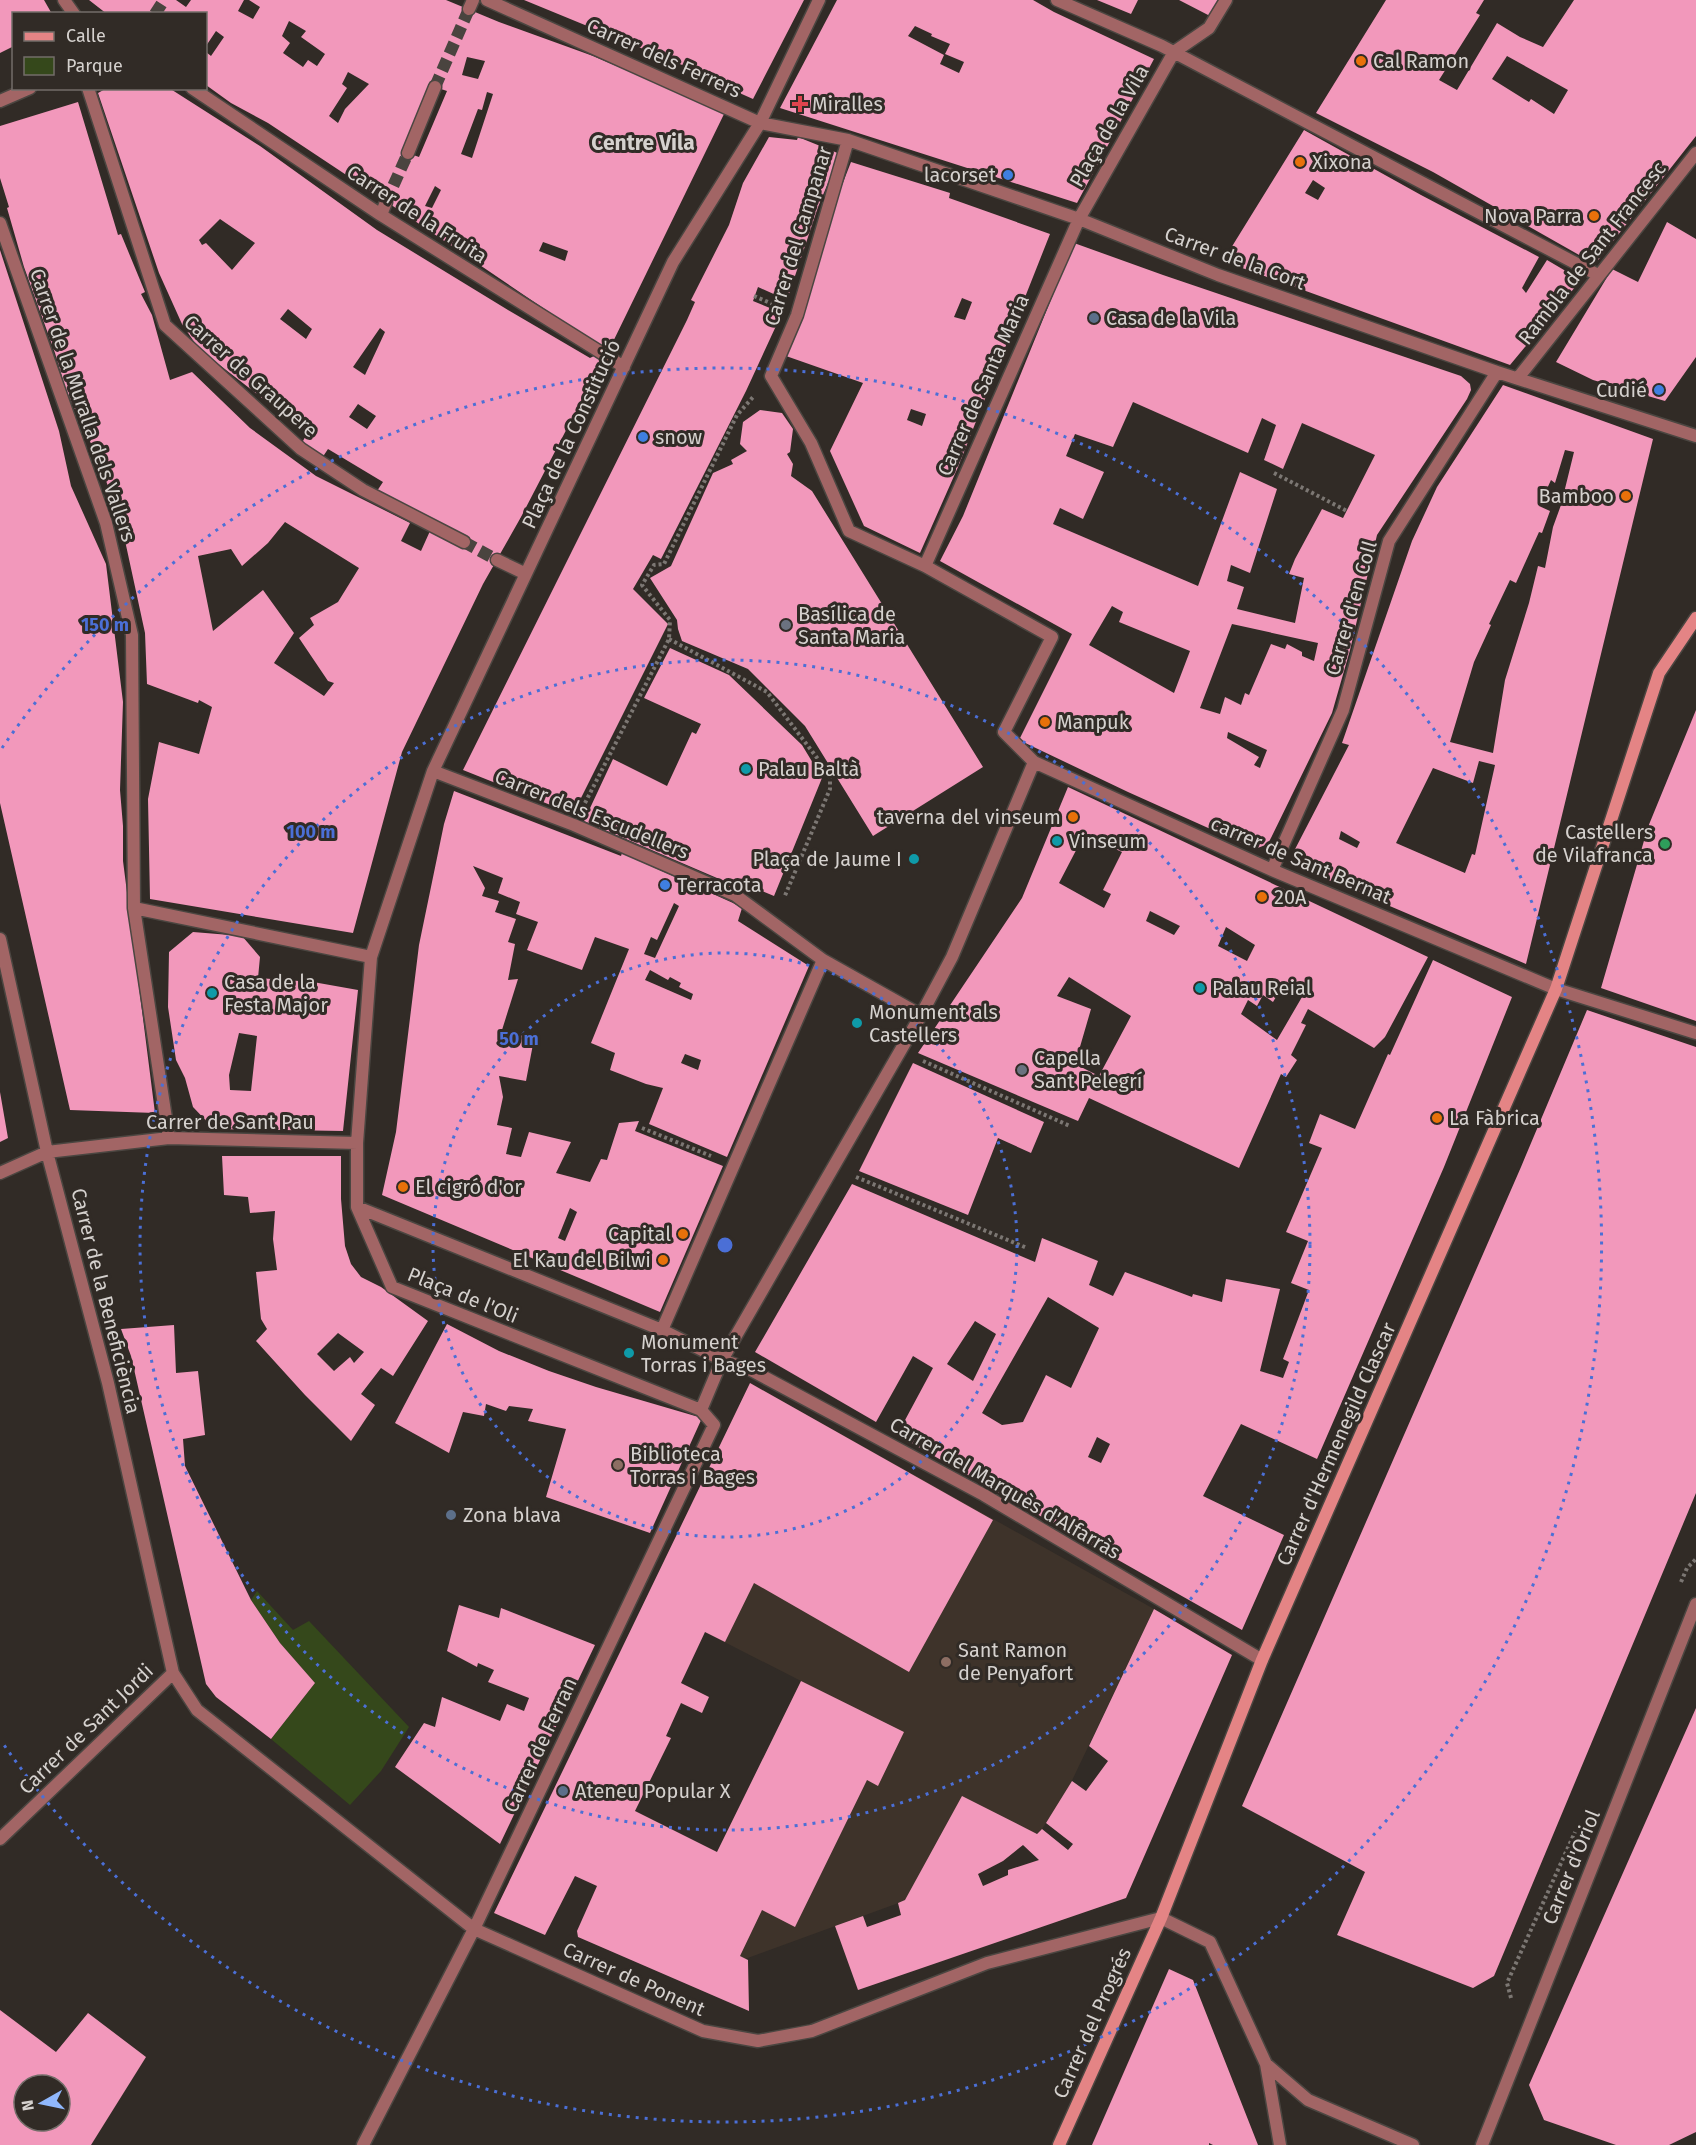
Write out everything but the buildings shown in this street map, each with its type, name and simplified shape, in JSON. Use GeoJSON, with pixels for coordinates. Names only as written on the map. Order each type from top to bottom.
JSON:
{"type":"FeatureCollection","features":[{"type":"Feature","properties":{"kind":"street","name":"Carrer dels Ferrers"},"geometry":{"type":"LineString","coordinates":[[487,0],[760,123]]}},
{"type":"Feature","properties":{"kind":"street","name":"Plaça de la Constitució"},"geometry":{"type":"LineString","coordinates":[[357,1207],[357,1143],[371,957],[433,771],[673,262],[760,123],[819,0]]}},
{"type":"Feature","properties":{"kind":"street"},"geometry":{"type":"LineString","coordinates":[[1057,0],[1168,49],[1209,28],[1226,0]]}},
{"type":"Feature","properties":{"kind":"street","name":"Plaça de la Vila"},"geometry":{"type":"LineString","coordinates":[[1079,219],[1168,49],[1598,275]]}},
{"type":"Feature","properties":{"kind":"street"},"geometry":{"type":"LineString","coordinates":[[408,153],[435,87]]}},
{"type":"Feature","properties":{"kind":"street"},"geometry":{"type":"LineString","coordinates":[[0,101],[25,90]]}},
{"type":"Feature","properties":{"kind":"street","name":"Carrer de Graupere"},"geometry":{"type":"LineString","coordinates":[[89,90],[165,325],[302,449],[363,490],[464,542]]}},
{"type":"Feature","properties":{"kind":"street","name":"Carrer de la Fruita"},"geometry":{"type":"LineString","coordinates":[[195,90],[381,215],[624,367]]}},
{"type":"Feature","properties":{"kind":"street","name":"Carrer de la Cort"},"geometry":{"type":"LineString","coordinates":[[760,123],[848,140],[1079,219],[1218,274],[1497,372],[1696,436]]}},
{"type":"Feature","properties":{"kind":"street","name":"Carrer del Campanar"},"geometry":{"type":"LineString","coordinates":[[848,140],[797,315],[771,376],[811,443],[849,531],[925,566]]}},
{"type":"Feature","properties":{"kind":"street","name":"Rambla de Sant Francesc"},"geometry":{"type":"LineString","coordinates":[[1518,378],[1696,153]]}},
{"type":"Feature","properties":{"kind":"street"},"geometry":{"type":"LineString","coordinates":[[381,215],[386,202]]}},
{"type":"Feature","properties":{"kind":"street","name":"Carrer de Santa Maria"},"geometry":{"type":"LineString","coordinates":[[925,566],[1079,219]]}},
{"type":"Feature","properties":{"kind":"street","name":"Carrer de la Muralla dels Vallers"},"geometry":{"type":"LineString","coordinates":[[0,223],[106,523],[132,635],[134,908],[169,1138]]}},
{"type":"Feature","properties":{"kind":"street","name":"Carrer d'en Coll"},"geometry":{"type":"LineString","coordinates":[[1272,870],[1343,710],[1389,541],[1497,372]]}},
{"type":"Feature","properties":{"kind":"street"},"geometry":{"type":"LineString","coordinates":[[497,560],[526,574]]}},
{"type":"Feature","properties":{"kind":"street"},"geometry":{"type":"LineString","coordinates":[[701,1410],[722,1360],[921,1016],[952,957],[1034,762],[1004,732],[1052,637],[925,566]]}},
{"type":"Feature","properties":{"kind":"street","name":"Carrer d'Hermenegild Clascar"},"geometry":{"type":"LineString","coordinates":[[1161,1918],[1262,1660],[1556,989],[1659,673],[1696,618]]}},
{"type":"Feature","properties":{"kind":"street","name":"carrer de Sant Bernat"},"geometry":{"type":"LineString","coordinates":[[1034,762],[1272,870],[1556,989],[1696,1032]]}},
{"type":"Feature","properties":{"kind":"street","name":"Carrer dels Escudellers"},"geometry":{"type":"LineString","coordinates":[[433,771],[574,825],[735,895],[774,923]]}},
{"type":"Feature","properties":{"kind":"street"},"geometry":{"type":"LineString","coordinates":[[134,908],[371,957]]}},
{"type":"Feature","properties":{"kind":"street"},"geometry":{"type":"LineString","coordinates":[[774,923],[823,960],[921,1016]]}},
{"type":"Feature","properties":{"kind":"street","name":"Carrer de la Beneficiència"},"geometry":{"type":"LineString","coordinates":[[0,939],[47,1152],[108,1383],[173,1673]]}},
{"type":"Feature","properties":{"kind":"street"},"geometry":{"type":"LineString","coordinates":[[662,1330],[823,960]]}},
{"type":"Feature","properties":{"kind":"street","name":"Carrer de Sant Pau"},"geometry":{"type":"LineString","coordinates":[[0,1173],[47,1152],[169,1138],[357,1143]]}},
{"type":"Feature","properties":{"kind":"street"},"geometry":{"type":"LineString","coordinates":[[357,1207],[662,1330],[722,1360]]}},
{"type":"Feature","properties":{"kind":"street","name":"Plaça de l'Oli"},"geometry":{"type":"LineString","coordinates":[[357,1207],[392,1287],[701,1410]]}},
{"type":"Feature","properties":{"kind":"street","name":"Carrer del Marquès d'Alfarràs"},"geometry":{"type":"LineString","coordinates":[[722,1360],[751,1370],[984,1495],[1262,1660]]}},
{"type":"Feature","properties":{"kind":"street","name":"Carrer de Ferran"},"geometry":{"type":"LineString","coordinates":[[363,2145],[474,1929],[714,1425],[701,1410]]}},
{"type":"Feature","properties":{"kind":"street","name":"Carrer d'Oriol"},"geometry":{"type":"LineString","coordinates":[[1482,2145],[1692,1627],[1696,1604]]}},
{"type":"Feature","properties":{"kind":"street","name":"Carrer de Sant Jordi"},"geometry":{"type":"LineString","coordinates":[[0,1839],[173,1673]]}},
{"type":"Feature","properties":{"kind":"street","name":"Carrer de Ponent"},"geometry":{"type":"LineString","coordinates":[[173,1673],[197,1710],[474,1929],[703,2031],[758,2041],[812,2031],[987,1964],[1161,1918]]}},
{"type":"Feature","properties":{"kind":"street"},"geometry":{"type":"LineString","coordinates":[[1161,1918],[1210,1942],[1266,2064],[1280,2145]]}},
{"type":"Feature","properties":{"kind":"street","name":"Carrer del Progrés"},"geometry":{"type":"LineString","coordinates":[[1059,2145],[1161,1918]]}},
{"type":"Feature","properties":{"kind":"street"},"geometry":{"type":"LineString","coordinates":[[1266,2064],[1308,2100],[1413,2145]]}},
{"type":"Feature","properties":{"kind":"path"},"geometry":{"type":"LineString","coordinates":[[574,825],[669,639],[670,620],[642,585],[654,565],[664,564],[737,415]]}},
{"type":"Feature","properties":{"kind":"path"},"geometry":{"type":"LineString","coordinates":[[1274,473],[1347,511]]}},
{"type":"Feature","properties":{"kind":"path"},"geometry":{"type":"LineString","coordinates":[[669,639],[766,692],[830,775],[830,789],[774,923]]}},
{"type":"Feature","properties":{"kind":"path"},"geometry":{"type":"LineString","coordinates":[[900,1051],[1070,1125]]}},
{"type":"Feature","properties":{"kind":"path"},"geometry":{"type":"LineString","coordinates":[[642,1128],[734,1165]]}},
{"type":"Feature","properties":{"kind":"path"},"geometry":{"type":"LineString","coordinates":[[833,1168],[1027,1248]]}},
{"type":"Feature","properties":{"kind":"shaded area","name":"Sant Ramon de Penyafort"},"geometry":{"type":"Polygon","coordinates":[[[750,1383],[1154,1609],[1066,1793],[1042,1829],[1003,1861],[978,1874],[745,1959],[681,1927],[801,1681],[646,1602],[750,1383]]]}},
{"type":"Feature","properties":{"kind":"green space"},"geometry":{"type":"Polygon","coordinates":[[[257,1591],[293,1630],[309,1621],[409,1727],[381,1771],[350,1805],[271,1739],[315,1683],[280,1643],[251,1600],[257,1591]]]}},
{"type":"Feature","properties":{"kind":"tunnel"},"geometry":{"type":"LineString","coordinates":[[156,12],[164,0]]}},
{"type":"Feature","properties":{"kind":"tunnel"},"geometry":{"type":"LineString","coordinates":[[435,87],[469,9]]}},
{"type":"Feature","properties":{"kind":"tunnel"},"geometry":{"type":"LineString","coordinates":[[386,202],[408,153]]}},
{"type":"Feature","properties":{"kind":"tunnel"},"geometry":{"type":"LineString","coordinates":[[464,542],[497,560]]}},
{"type":"Feature","properties":{"kind":"place","name":"Cal Ramon"},"geometry":{"type":"Point","coordinates":[1361,61]}},
{"type":"Feature","properties":{"kind":"place","name":"Miralles"},"geometry":{"type":"Point","coordinates":[800,104]}},
{"type":"Feature","properties":{"kind":"place","name":"Xixona"},"geometry":{"type":"Point","coordinates":[1300,162]}},
{"type":"Feature","properties":{"kind":"place","name":"lacorset"},"geometry":{"type":"Point","coordinates":[1008,175]}},
{"type":"Feature","properties":{"kind":"place","name":"Nova Parra"},"geometry":{"type":"Point","coordinates":[1594,216]}},
{"type":"Feature","properties":{"kind":"place","name":"Casa de la Vila"},"geometry":{"type":"Point","coordinates":[1094,318]}},
{"type":"Feature","properties":{"kind":"place","name":"Cudié"},"geometry":{"type":"Point","coordinates":[1659,390]}},
{"type":"Feature","properties":{"kind":"place","name":"snow"},"geometry":{"type":"Point","coordinates":[643,437]}},
{"type":"Feature","properties":{"kind":"place","name":"Bamboo"},"geometry":{"type":"Point","coordinates":[1626,496]}},
{"type":"Feature","properties":{"kind":"place","name":"Basílica de Santa Maria"},"geometry":{"type":"Point","coordinates":[786,625]}},
{"type":"Feature","properties":{"kind":"place","name":"Manpuk"},"geometry":{"type":"Point","coordinates":[1045,722]}},
{"type":"Feature","properties":{"kind":"place","name":"Palau Baltà"},"geometry":{"type":"Point","coordinates":[746,769]}},
{"type":"Feature","properties":{"kind":"place","name":"taverna del vinseum"},"geometry":{"type":"Point","coordinates":[1073,817]}},
{"type":"Feature","properties":{"kind":"place","name":"Vinseum"},"geometry":{"type":"Point","coordinates":[1057,841]}},
{"type":"Feature","properties":{"kind":"place","name":"Castellers de Vilafranca"},"geometry":{"type":"Point","coordinates":[1665,844]}},
{"type":"Feature","properties":{"kind":"place","name":"Plaça de Jaume I"},"geometry":{"type":"Point","coordinates":[914,859]}},
{"type":"Feature","properties":{"kind":"place","name":"Terracota"},"geometry":{"type":"Point","coordinates":[665,885]}},
{"type":"Feature","properties":{"kind":"place","name":"20A"},"geometry":{"type":"Point","coordinates":[1262,897]}},
{"type":"Feature","properties":{"kind":"place","name":"Palau Reial"},"geometry":{"type":"Point","coordinates":[1200,988]}},
{"type":"Feature","properties":{"kind":"place","name":"Casa de la Festa Major"},"geometry":{"type":"Point","coordinates":[212,993]}},
{"type":"Feature","properties":{"kind":"place","name":"Monument als Castellers"},"geometry":{"type":"Point","coordinates":[857,1023]}},
{"type":"Feature","properties":{"kind":"place","name":"Capella Sant Pelegrí"},"geometry":{"type":"Point","coordinates":[1022,1070]}},
{"type":"Feature","properties":{"kind":"place","name":"La Fàbrica"},"geometry":{"type":"Point","coordinates":[1437,1118]}},
{"type":"Feature","properties":{"kind":"place","name":"El cigró d'or"},"geometry":{"type":"Point","coordinates":[403,1187]}},
{"type":"Feature","properties":{"kind":"place","name":"Capital"},"geometry":{"type":"Point","coordinates":[683,1234]}},
{"type":"Feature","properties":{"kind":"place","name":"El Kau del Bilwi"},"geometry":{"type":"Point","coordinates":[663,1260]}},
{"type":"Feature","properties":{"kind":"place","name":"Monument Torras i Bages"},"geometry":{"type":"Point","coordinates":[629,1353]}},
{"type":"Feature","properties":{"kind":"place","name":"Biblioteca Torras i Bages"},"geometry":{"type":"Point","coordinates":[618,1465]}},
{"type":"Feature","properties":{"kind":"place","name":"Zona blava"},"geometry":{"type":"Point","coordinates":[451,1515]}},
{"type":"Feature","properties":{"kind":"place","name":"Sant Ramon de Penyafort"},"geometry":{"type":"Point","coordinates":[946,1662]}},
{"type":"Feature","properties":{"kind":"place","name":"Ateneu Popular X"},"geometry":{"type":"Point","coordinates":[563,1791]}},
{"type":"Feature","properties":{"kind":"district","name":"Centre Vila"},"geometry":{"type":"Point","coordinates":[643,143]}}]}
